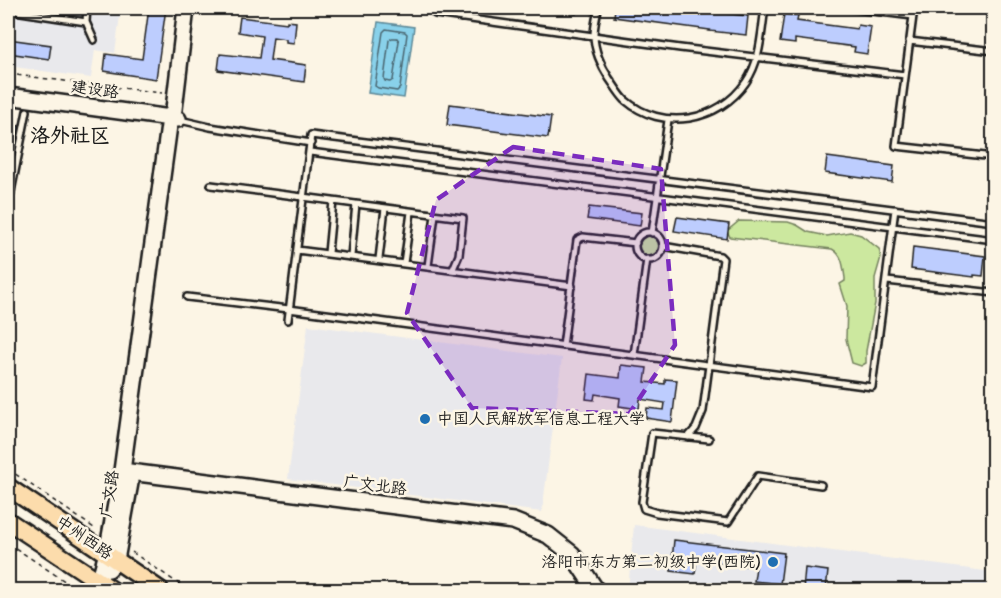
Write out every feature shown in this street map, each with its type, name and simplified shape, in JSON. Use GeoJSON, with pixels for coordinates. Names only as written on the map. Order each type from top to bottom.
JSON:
{"type":"FeatureCollection","features":[{"type":"Feature","properties":{"kind":"main road","name":"中州西路"},"geometry":{"type":"LineString","coordinates":[[8,487],[113,549],[160,591]]}},
{"type":"Feature","properties":{"kind":"main road","name":"中州西路"},"geometry":{"type":"LineString","coordinates":[[8,521],[105,586]]}},
{"type":"Feature","properties":{"kind":"street","name":"广文路"},"geometry":{"type":"LineString","coordinates":[[105,586],[127,472],[186,8]]}},
{"type":"Feature","properties":{"kind":"street","name":"建设路"},"geometry":{"type":"LineString","coordinates":[[8,86],[174,110]]}},
{"type":"Feature","properties":{"kind":"street","name":"建设路"},"geometry":{"type":"LineString","coordinates":[[8,96],[174,110]]}},
{"type":"Feature","properties":{"kind":"street","name":"广文北路"},"geometry":{"type":"LineString","coordinates":[[127,472],[513,521],[548,535],[572,554],[596,591]]}},
{"type":"Feature","properties":{"kind":"lane"},"geometry":{"type":"LineString","coordinates":[[87,8],[86,22],[94,40]]}},
{"type":"Feature","properties":{"kind":"lane"},"geometry":{"type":"LineString","coordinates":[[460,18],[462,8]]}},
{"type":"Feature","properties":{"kind":"lane"},"geometry":{"type":"LineString","coordinates":[[598,8],[594,36],[604,71],[616,90],[626,100],[653,116],[668,120],[697,116],[712,111],[726,102],[745,84],[758,58],[765,8]]}},
{"type":"Feature","properties":{"kind":"lane"},"geometry":{"type":"LineString","coordinates":[[848,8],[913,16]]}},
{"type":"Feature","properties":{"kind":"lane"},"geometry":{"type":"LineString","coordinates":[[914,8],[896,146],[993,157]]}},
{"type":"Feature","properties":{"kind":"lane"},"geometry":{"type":"LineString","coordinates":[[8,10],[86,22]]}},
{"type":"Feature","properties":{"kind":"lane"},"geometry":{"type":"LineString","coordinates":[[435,14],[758,58],[905,75]]}},
{"type":"Feature","properties":{"kind":"lane"},"geometry":{"type":"LineString","coordinates":[[909,41],[993,51]]}},
{"type":"Feature","properties":{"kind":"lane"},"geometry":{"type":"LineString","coordinates":[[174,110],[210,127],[311,143]]}},
{"type":"Feature","properties":{"kind":"lane"},"geometry":{"type":"LineString","coordinates":[[8,207],[27,111]]}},
{"type":"Feature","properties":{"kind":"lane"},"geometry":{"type":"LineString","coordinates":[[652,233],[668,120]]}},
{"type":"Feature","properties":{"kind":"lane"},"geometry":{"type":"LineString","coordinates":[[288,320],[311,135],[993,222]]}},
{"type":"Feature","properties":{"kind":"lane"},"geometry":{"type":"LineString","coordinates":[[310,152],[993,240]]}},
{"type":"Feature","properties":{"kind":"lane"},"geometry":{"type":"LineString","coordinates":[[8,165],[16,168]]}},
{"type":"Feature","properties":{"kind":"lane"},"geometry":{"type":"LineString","coordinates":[[211,185],[464,218],[459,255],[453,269]]}},
{"type":"Feature","properties":{"kind":"lane"},"geometry":{"type":"LineString","coordinates":[[328,253],[333,201]]}},
{"type":"Feature","properties":{"kind":"lane"},"geometry":{"type":"LineString","coordinates":[[351,256],[356,204]]}},
{"type":"Feature","properties":{"kind":"lane"},"geometry":{"type":"LineString","coordinates":[[379,260],[385,208]]}},
{"type":"Feature","properties":{"kind":"lane"},"geometry":{"type":"LineString","coordinates":[[187,297],[872,387],[895,209]]}},
{"type":"Feature","properties":{"kind":"lane"},"geometry":{"type":"LineString","coordinates":[[404,263],[411,212]]}},
{"type":"Feature","properties":{"kind":"lane"},"geometry":{"type":"LineString","coordinates":[[428,266],[435,214]]}},
{"type":"Feature","properties":{"kind":"lane"},"geometry":{"type":"LineString","coordinates":[[652,233],[660,238],[662,251],[656,258],[647,260],[639,255],[636,243],[644,234],[652,233]]}},
{"type":"Feature","properties":{"kind":"lane"},"geometry":{"type":"LineString","coordinates":[[563,346],[579,237],[636,243]]}},
{"type":"Feature","properties":{"kind":"lane"},"geometry":{"type":"LineString","coordinates":[[663,246],[720,256],[723,259],[700,420],[688,437]]}},
{"type":"Feature","properties":{"kind":"lane"},"geometry":{"type":"LineString","coordinates":[[297,250],[572,286]]}},
{"type":"Feature","properties":{"kind":"lane"},"geometry":{"type":"LineString","coordinates":[[634,356],[647,260]]}},
{"type":"Feature","properties":{"kind":"lane"},"geometry":{"type":"LineString","coordinates":[[887,281],[993,293]]}},
{"type":"Feature","properties":{"kind":"lane"},"geometry":{"type":"LineString","coordinates":[[709,439],[652,433],[642,502],[647,511],[728,522],[758,476],[821,485]]}},
{"type":"Feature","properties":{"kind":"path"},"geometry":{"type":"LineString","coordinates":[[8,74],[174,110]]}},
{"type":"Feature","properties":{"kind":"path"},"geometry":{"type":"LineString","coordinates":[[8,469],[113,549],[188,591]]}},
{"type":"Feature","properties":{"kind":"path"},"geometry":{"type":"LineString","coordinates":[[8,543],[78,591]]}},
{"type":"Feature","properties":{"kind":"highlighted area"},"geometry":{"type":"Polygon","coordinates":[[[513,147],[661,169],[675,345],[629,414],[472,408],[407,313],[436,200],[513,147]]]}},
{"type":"Feature","properties":{"kind":"shaded area"},"geometry":{"type":"Polygon","coordinates":[[[8,8],[121,8],[115,53],[95,50],[91,78],[8,66],[8,8]]]}},
{"type":"Feature","properties":{"kind":"shaded area","name":"中国人民解放军信息工程大学"},"geometry":{"type":"Polygon","coordinates":[[[308,325],[562,358],[542,512],[288,479],[308,325]]]}},
{"type":"Feature","properties":{"kind":"shaded area","name":"洛阳市东方第二初级中学(西院)"},"geometry":{"type":"Polygon","coordinates":[[[634,525],[993,572],[993,590],[628,590],[634,525]]]}},
{"type":"Feature","properties":{"kind":"green space"},"geometry":{"type":"Polygon","coordinates":[[[739,221],[788,222],[808,232],[827,236],[850,232],[861,235],[879,249],[881,257],[875,278],[875,303],[866,363],[861,366],[852,363],[846,339],[847,306],[840,284],[845,281],[845,278],[842,261],[838,254],[832,249],[730,237],[727,231],[739,221]]]}},
{"type":"Feature","properties":{"kind":"green space"},"geometry":{"type":"Polygon","coordinates":[[[649,236],[656,239],[659,246],[656,253],[649,256],[642,253],[639,246],[642,239],[649,236]]]}},
{"type":"Feature","properties":{"kind":"water"},"geometry":{"type":"Polygon","coordinates":[[[378,22],[414,27],[404,98],[368,93],[378,22]]]}},
{"type":"Feature","properties":{"kind":"building"},"geometry":{"type":"Polygon","coordinates":[[[149,8],[166,8],[156,79],[104,71],[106,54],[142,59],[149,8]]]}},
{"type":"Feature","properties":{"kind":"building"},"geometry":{"type":"Polygon","coordinates":[[[563,8],[577,8],[576,14],[562,12],[563,8]]]}},
{"type":"Feature","properties":{"kind":"building"},"geometry":{"type":"Polygon","coordinates":[[[615,8],[682,8],[748,16],[746,35],[614,17],[615,8]]]}},
{"type":"Feature","properties":{"kind":"building"},"geometry":{"type":"Polygon","coordinates":[[[784,14],[798,16],[797,21],[857,29],[858,25],[871,27],[867,54],[854,52],[855,47],[795,39],[795,44],[780,42],[784,14]]]}},
{"type":"Feature","properties":{"kind":"building"},"geometry":{"type":"Polygon","coordinates":[[[240,17],[296,22],[294,43],[273,37],[270,60],[306,65],[304,82],[218,70],[220,54],[259,58],[262,36],[238,32],[240,17]]]}},
{"type":"Feature","properties":{"kind":"building"},"geometry":{"type":"Polygon","coordinates":[[[8,39],[51,45],[49,59],[8,53],[8,39]]]}},
{"type":"Feature","properties":{"kind":"building"},"geometry":{"type":"Polygon","coordinates":[[[450,104],[551,117],[548,138],[447,125],[450,104]]]}},
{"type":"Feature","properties":{"kind":"building"},"geometry":{"type":"Polygon","coordinates":[[[8,123],[19,126],[15,148],[8,146],[8,123]]]}},
{"type":"Feature","properties":{"kind":"building"},"geometry":{"type":"Polygon","coordinates":[[[827,157],[894,166],[892,182],[825,173],[827,157]]]}},
{"type":"Feature","properties":{"kind":"building"},"geometry":{"type":"Polygon","coordinates":[[[589,207],[642,213],[640,226],[587,219],[589,207]]]}},
{"type":"Feature","properties":{"kind":"building"},"geometry":{"type":"Polygon","coordinates":[[[677,217],[729,224],[727,239],[674,231],[677,217]]]}},
{"type":"Feature","properties":{"kind":"building"},"geometry":{"type":"Polygon","coordinates":[[[913,247],[985,256],[983,276],[974,275],[974,277],[911,269],[913,247]]]}},
{"type":"Feature","properties":{"kind":"building"},"geometry":{"type":"Polygon","coordinates":[[[621,365],[647,368],[645,382],[665,384],[665,379],[677,380],[672,422],[646,418],[647,408],[664,410],[665,403],[640,399],[639,409],[619,406],[620,398],[595,394],[594,400],[586,399],[589,374],[620,378],[621,365]]]}},
{"type":"Feature","properties":{"kind":"building"},"geometry":{"type":"Polygon","coordinates":[[[674,540],[784,553],[780,584],[754,581],[756,567],[693,559],[692,564],[696,565],[695,574],[671,571],[674,540]]]}},
{"type":"Feature","properties":{"kind":"building"},"geometry":{"type":"Polygon","coordinates":[[[805,568],[828,571],[826,590],[803,590],[805,568]]]}},
{"type":"Feature","properties":{"kind":"place","name":"中国人民解放军信息工程大学"},"geometry":{"type":"Point","coordinates":[425,419]}},
{"type":"Feature","properties":{"kind":"place","name":"洛阳市东方第二初级中学(西院)"},"geometry":{"type":"Point","coordinates":[773,562]}},
{"type":"Feature","properties":{"kind":"district","name":"洛外社区"},"geometry":{"type":"Point","coordinates":[70,136]}}]}
